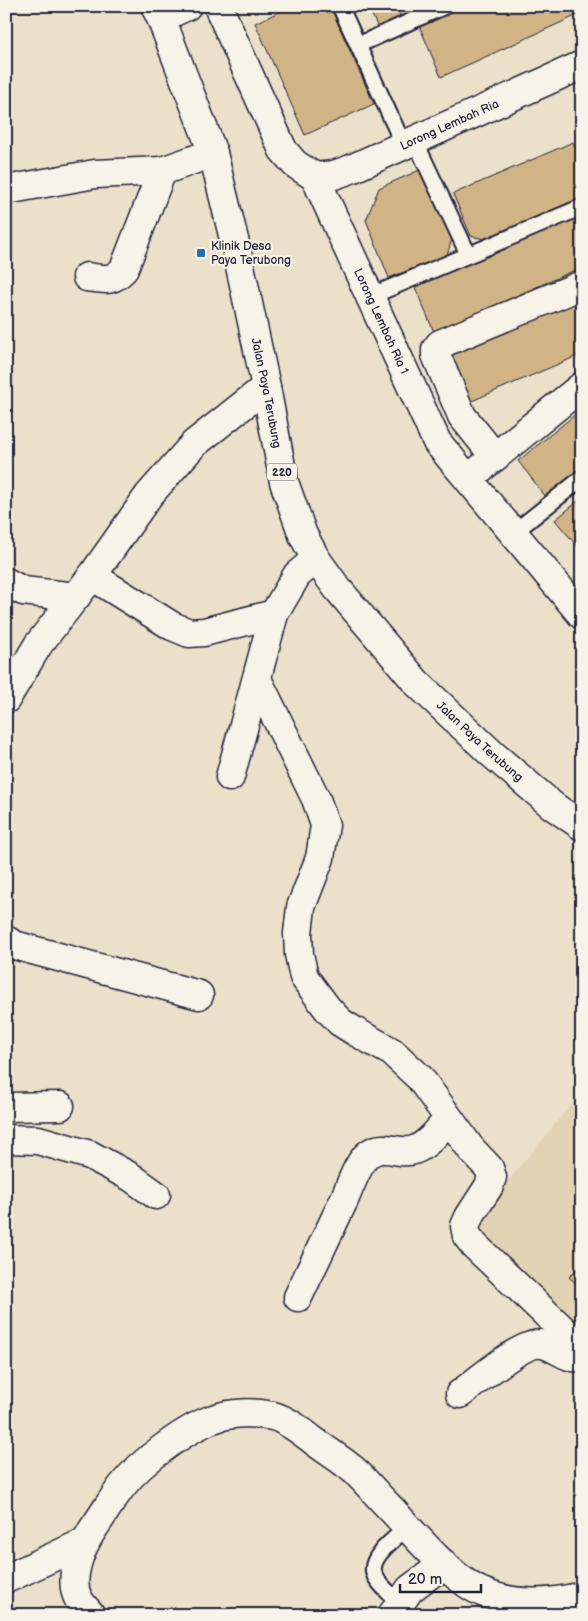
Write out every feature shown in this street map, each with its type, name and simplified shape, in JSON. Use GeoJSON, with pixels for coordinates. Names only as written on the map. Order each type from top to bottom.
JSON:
{"type":"FeatureCollection","features":[{"type":"Feature","properties":{"kind":"street"},"geometry":{"type":"LineString","coordinates":[[158,12],[187,6]]}},
{"type":"Feature","properties":{"kind":"street"},"geometry":{"type":"LineString","coordinates":[[218,6],[283,150],[295,164],[315,177]]}},
{"type":"Feature","properties":{"kind":"street","name":"Jalan Paya Terubung"},"geometry":{"type":"LineString","coordinates":[[158,12],[213,153],[237,252],[284,482],[303,535],[316,559],[338,588],[418,683],[491,753],[554,806],[582,826]]}},
{"type":"Feature","properties":{"kind":"street","name":"Lorong Lembah Ria"},"geometry":{"type":"LineString","coordinates":[[315,177],[334,175],[351,169],[582,65]]}},
{"type":"Feature","properties":{"kind":"street"},"geometry":{"type":"LineString","coordinates":[[6,190],[95,174],[162,171],[213,153]]}},
{"type":"Feature","properties":{"kind":"street"},"geometry":{"type":"LineString","coordinates":[[87,277],[106,280],[116,277],[124,269],[162,171]]}},
{"type":"Feature","properties":{"kind":"street","name":"Lorong Lembah Ria 1"},"geometry":{"type":"LineString","coordinates":[[315,177],[438,442],[582,615]]}},
{"type":"Feature","properties":{"kind":"street"},"geometry":{"type":"LineString","coordinates":[[495,457],[462,416],[436,355],[436,349],[440,344],[582,285]]}},
{"type":"Feature","properties":{"kind":"street"},"geometry":{"type":"LineString","coordinates":[[468,480],[582,386]]}},
{"type":"Feature","properties":{"kind":"street"},"geometry":{"type":"LineString","coordinates":[[6,699],[38,645],[92,576],[149,495],[194,444],[266,387]]}},
{"type":"Feature","properties":{"kind":"street"},"geometry":{"type":"LineString","coordinates":[[230,778],[274,614],[297,575],[316,559]]}},
{"type":"Feature","properties":{"kind":"street"},"geometry":{"type":"LineString","coordinates":[[92,576],[172,626],[189,633],[204,632],[274,614]]}},
{"type":"Feature","properties":{"kind":"street"},"geometry":{"type":"LineString","coordinates":[[6,582],[23,591],[76,597]]}},
{"type":"Feature","properties":{"kind":"street"},"geometry":{"type":"LineString","coordinates":[[257,679],[316,798],[325,826],[320,858],[300,907],[299,954],[304,977],[340,1022],[392,1052],[420,1078],[448,1119],[471,1149],[489,1168],[492,1177],[489,1186],[465,1226],[467,1236],[580,1348],[582,1353],[581,1357],[575,1359],[554,1348],[540,1344],[521,1349],[460,1394]]}},
{"type":"Feature","properties":{"kind":"street"},"geometry":{"type":"LineString","coordinates":[[6,940],[14,945],[199,995]]}},
{"type":"Feature","properties":{"kind":"street"},"geometry":{"type":"LineString","coordinates":[[6,1107],[60,1106]]}},
{"type":"Feature","properties":{"kind":"street"},"geometry":{"type":"LineString","coordinates":[[298,1297],[353,1179],[367,1155],[375,1150],[414,1150],[424,1144],[448,1119]]}},
{"type":"Feature","properties":{"kind":"street"},"geometry":{"type":"LineString","coordinates":[[6,1139],[38,1140],[90,1155],[131,1176],[156,1195]]}},
{"type":"Feature","properties":{"kind":"street"},"geometry":{"type":"LineString","coordinates":[[91,1615],[79,1599],[74,1583],[78,1563],[85,1542],[123,1484],[149,1459],[169,1444],[213,1418],[237,1414],[274,1417],[298,1429],[356,1472],[444,1564],[480,1592],[499,1598],[527,1602],[567,1600],[582,1596]]}},
{"type":"Feature","properties":{"kind":"street"},"geometry":{"type":"LineString","coordinates":[[6,1579],[85,1542]]}},
{"type":"Feature","properties":{"kind":"street"},"geometry":{"type":"LineString","coordinates":[[395,1609],[410,1589],[444,1564]]}},
{"type":"Feature","properties":{"kind":"lane"},"geometry":{"type":"LineString","coordinates":[[340,6],[358,45],[468,254]]}},
{"type":"Feature","properties":{"kind":"lane"},"geometry":{"type":"LineString","coordinates":[[358,45],[445,6]]}},
{"type":"Feature","properties":{"kind":"lane"},"geometry":{"type":"LineString","coordinates":[[371,296],[582,207]]}},
{"type":"Feature","properties":{"kind":"lane"},"geometry":{"type":"LineString","coordinates":[[513,533],[582,478]]}},
{"type":"Feature","properties":{"kind":"lane"},"geometry":{"type":"LineString","coordinates":[[395,1609],[375,1576],[373,1566],[377,1557],[408,1527]]}},
{"type":"Feature","properties":{"kind":"shaded area"},"geometry":{"type":"Polygon","coordinates":[[[582,1091],[582,1337],[472,1225],[582,1091]]]}},
{"type":"Feature","properties":{"kind":"building"},"geometry":{"type":"Polygon","coordinates":[[[292,6],[330,6],[374,104],[305,135],[255,23],[292,6]]]}},
{"type":"Feature","properties":{"kind":"building"},"geometry":{"type":"Polygon","coordinates":[[[368,6],[396,6],[401,18],[378,28],[368,6]]]}},
{"type":"Feature","properties":{"kind":"building"},"geometry":{"type":"Polygon","coordinates":[[[396,6],[423,6],[424,7],[401,18],[396,6]]]}},
{"type":"Feature","properties":{"kind":"building"},"geometry":{"type":"Polygon","coordinates":[[[455,6],[582,6],[582,13],[441,77],[418,23],[455,6]]]}},
{"type":"Feature","properties":{"kind":"building"},"geometry":{"type":"Polygon","coordinates":[[[573,142],[582,162],[582,197],[484,239],[471,236],[453,194],[573,142]]]}},
{"type":"Feature","properties":{"kind":"building"},"geometry":{"type":"Polygon","coordinates":[[[422,169],[452,239],[447,255],[389,278],[366,220],[379,188],[422,169]]]}},
{"type":"Feature","properties":{"kind":"building"},"geometry":{"type":"Polygon","coordinates":[[[582,215],[582,267],[434,332],[414,285],[582,215]]]}},
{"type":"Feature","properties":{"kind":"building"},"geometry":{"type":"Polygon","coordinates":[[[582,300],[582,354],[467,403],[448,357],[582,300]]]}},
{"type":"Feature","properties":{"kind":"building"},"geometry":{"type":"Polygon","coordinates":[[[582,409],[582,468],[546,497],[518,461],[582,409]]]}},
{"type":"Feature","properties":{"kind":"building"},"geometry":{"type":"Polygon","coordinates":[[[582,498],[582,552],[555,520],[582,498]]]}},
{"type":"Feature","properties":{"kind":"building"},"geometry":{"type":"Polygon","coordinates":[[[582,1264],[582,1289],[569,1277],[582,1264]]]}},
{"type":"Feature","properties":{"kind":"place","name":"Klinik Desa Paya Terubong"},"geometry":{"type":"Point","coordinates":[201,253]}}]}
